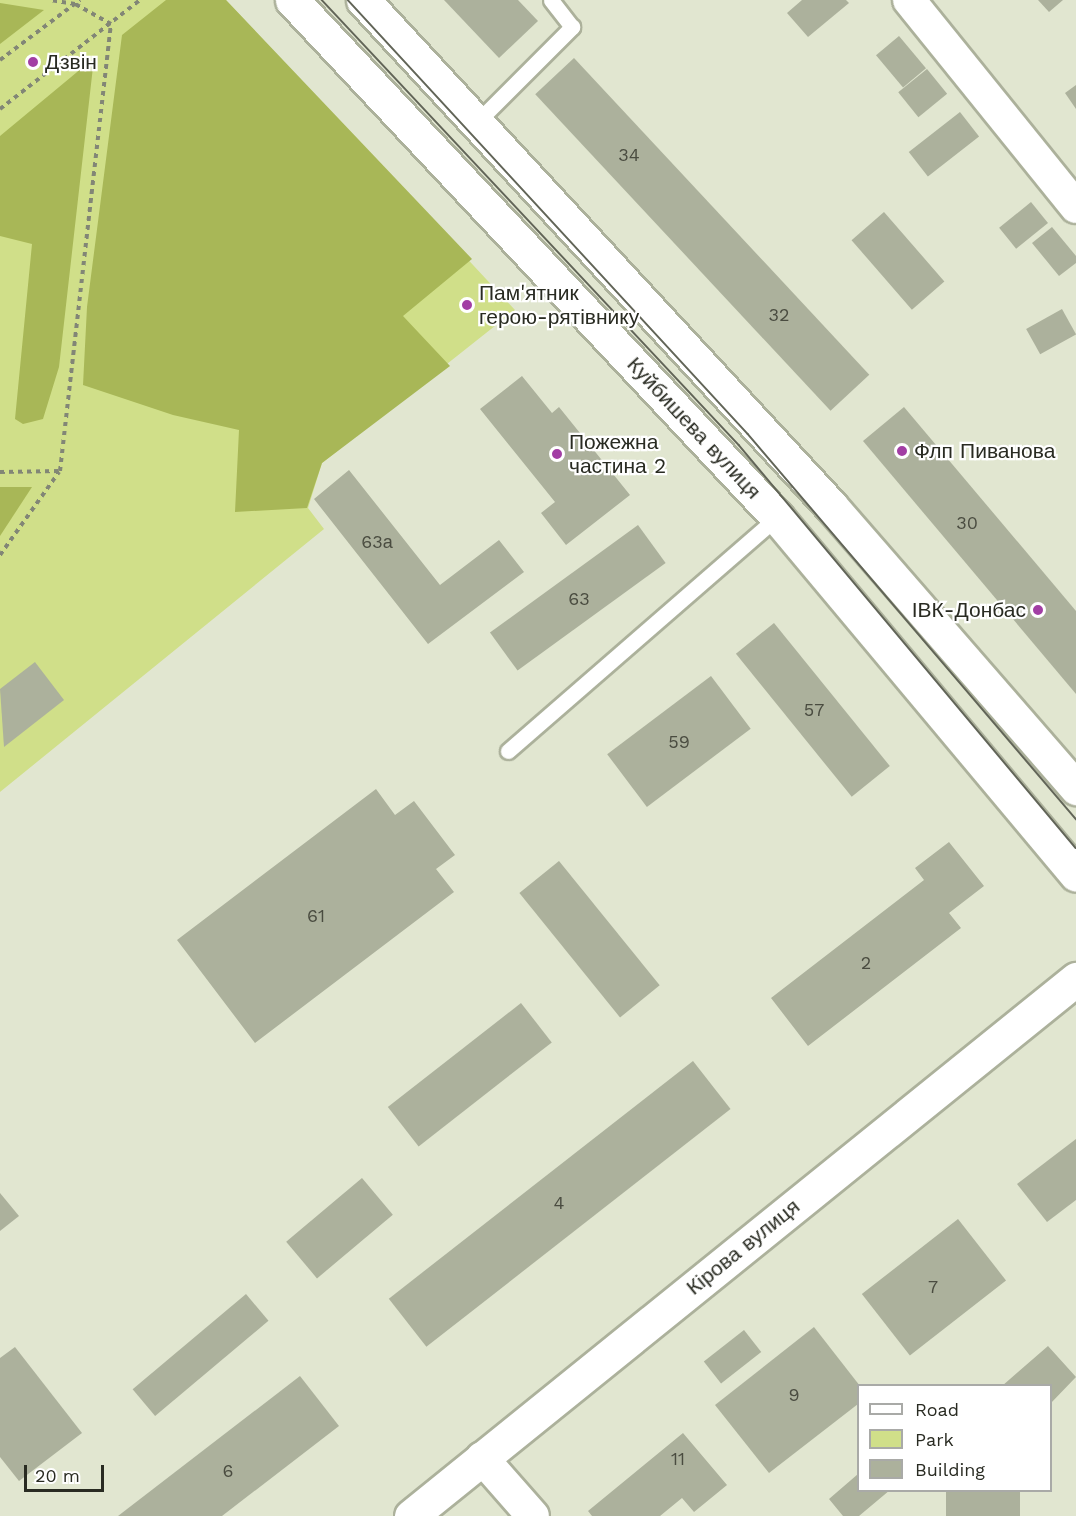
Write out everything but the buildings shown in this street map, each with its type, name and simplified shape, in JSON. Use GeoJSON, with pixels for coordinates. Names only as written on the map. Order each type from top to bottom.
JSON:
{"type":"FeatureCollection","features":[{"type":"Feature","properties":{"kind":"main road","name":"Куйбишева вулиця"},"geometry":{"type":"LineString","coordinates":[[292,0],[777,517],[1076,874]]}},
{"type":"Feature","properties":{"kind":"main road"},"geometry":{"type":"LineString","coordinates":[[363,0],[479,120],[831,506],[1076,788]]}},
{"type":"Feature","properties":{"kind":"main road","name":"Кірова вулиця"},"geometry":{"type":"LineString","coordinates":[[411,1516],[1076,979]]}},
{"type":"Feature","properties":{"kind":"street"},"geometry":{"type":"LineString","coordinates":[[909,0],[1076,207]]}},
{"type":"Feature","properties":{"kind":"street"},"geometry":{"type":"LineString","coordinates":[[482,1458],[533,1516]]}},
{"type":"Feature","properties":{"kind":"lane"},"geometry":{"type":"LineString","coordinates":[[479,120],[572,27],[551,0]]}},
{"type":"Feature","properties":{"kind":"lane"},"geometry":{"type":"LineString","coordinates":[[508,751],[777,517]]}},
{"type":"Feature","properties":{"kind":"path"},"geometry":{"type":"LineString","coordinates":[[50,0],[75,4],[111,24]]}},
{"type":"Feature","properties":{"kind":"path"},"geometry":{"type":"LineString","coordinates":[[0,60],[80,0]]}},
{"type":"Feature","properties":{"kind":"path"},"geometry":{"type":"LineString","coordinates":[[0,109],[140,0]]}},
{"type":"Feature","properties":{"kind":"path"},"geometry":{"type":"LineString","coordinates":[[0,555],[60,471],[111,24]]}},
{"type":"Feature","properties":{"kind":"path"},"geometry":{"type":"LineString","coordinates":[[0,472],[60,471]]}},
{"type":"Feature","properties":{"kind":"green space"},"geometry":{"type":"Polygon","coordinates":[[[0,0],[226,0],[515,310],[322,463],[308,508],[324,529],[0,792],[0,0]]]}},
{"type":"Feature","properties":{"kind":"green space"},"geometry":{"type":"Polygon","coordinates":[[[166,0],[226,0],[472,259],[403,316],[450,366],[322,463],[307,508],[235,512],[239,430],[173,415],[83,385],[87,307],[122,35],[166,0]]]}},
{"type":"Feature","properties":{"kind":"green space"},"geometry":{"type":"Polygon","coordinates":[[[0,3],[44,10],[0,44],[0,3]]]}},
{"type":"Feature","properties":{"kind":"green space"},"geometry":{"type":"Polygon","coordinates":[[[94,58],[59,367],[43,419],[23,424],[15,419],[32,244],[0,236],[0,136],[94,58]]]}},
{"type":"Feature","properties":{"kind":"green space"},"geometry":{"type":"Polygon","coordinates":[[[0,487],[32,487],[0,536],[0,487]]]}},
{"type":"Feature","properties":{"kind":"tram line"},"geometry":{"type":"LineString","coordinates":[[322,0],[739,445],[1076,848]]}},
{"type":"Feature","properties":{"kind":"tram line"},"geometry":{"type":"LineString","coordinates":[[348,0],[748,434],[1076,819]]}},
{"type":"Feature","properties":{"kind":"place","name":"Дзвін"},"geometry":{"type":"Point","coordinates":[33,62]}},
{"type":"Feature","properties":{"kind":"place","name":"Пам'ятник герою-рятівнику"},"geometry":{"type":"Point","coordinates":[467,305]}},
{"type":"Feature","properties":{"kind":"place","name":"Флп Пиванова"},"geometry":{"type":"Point","coordinates":[902,451]}},
{"type":"Feature","properties":{"kind":"place","name":"Пожежна частина 2"},"geometry":{"type":"Point","coordinates":[557,454]}},
{"type":"Feature","properties":{"kind":"place","name":"ІВК-Донбас"},"geometry":{"type":"Point","coordinates":[1038,610]}}]}
